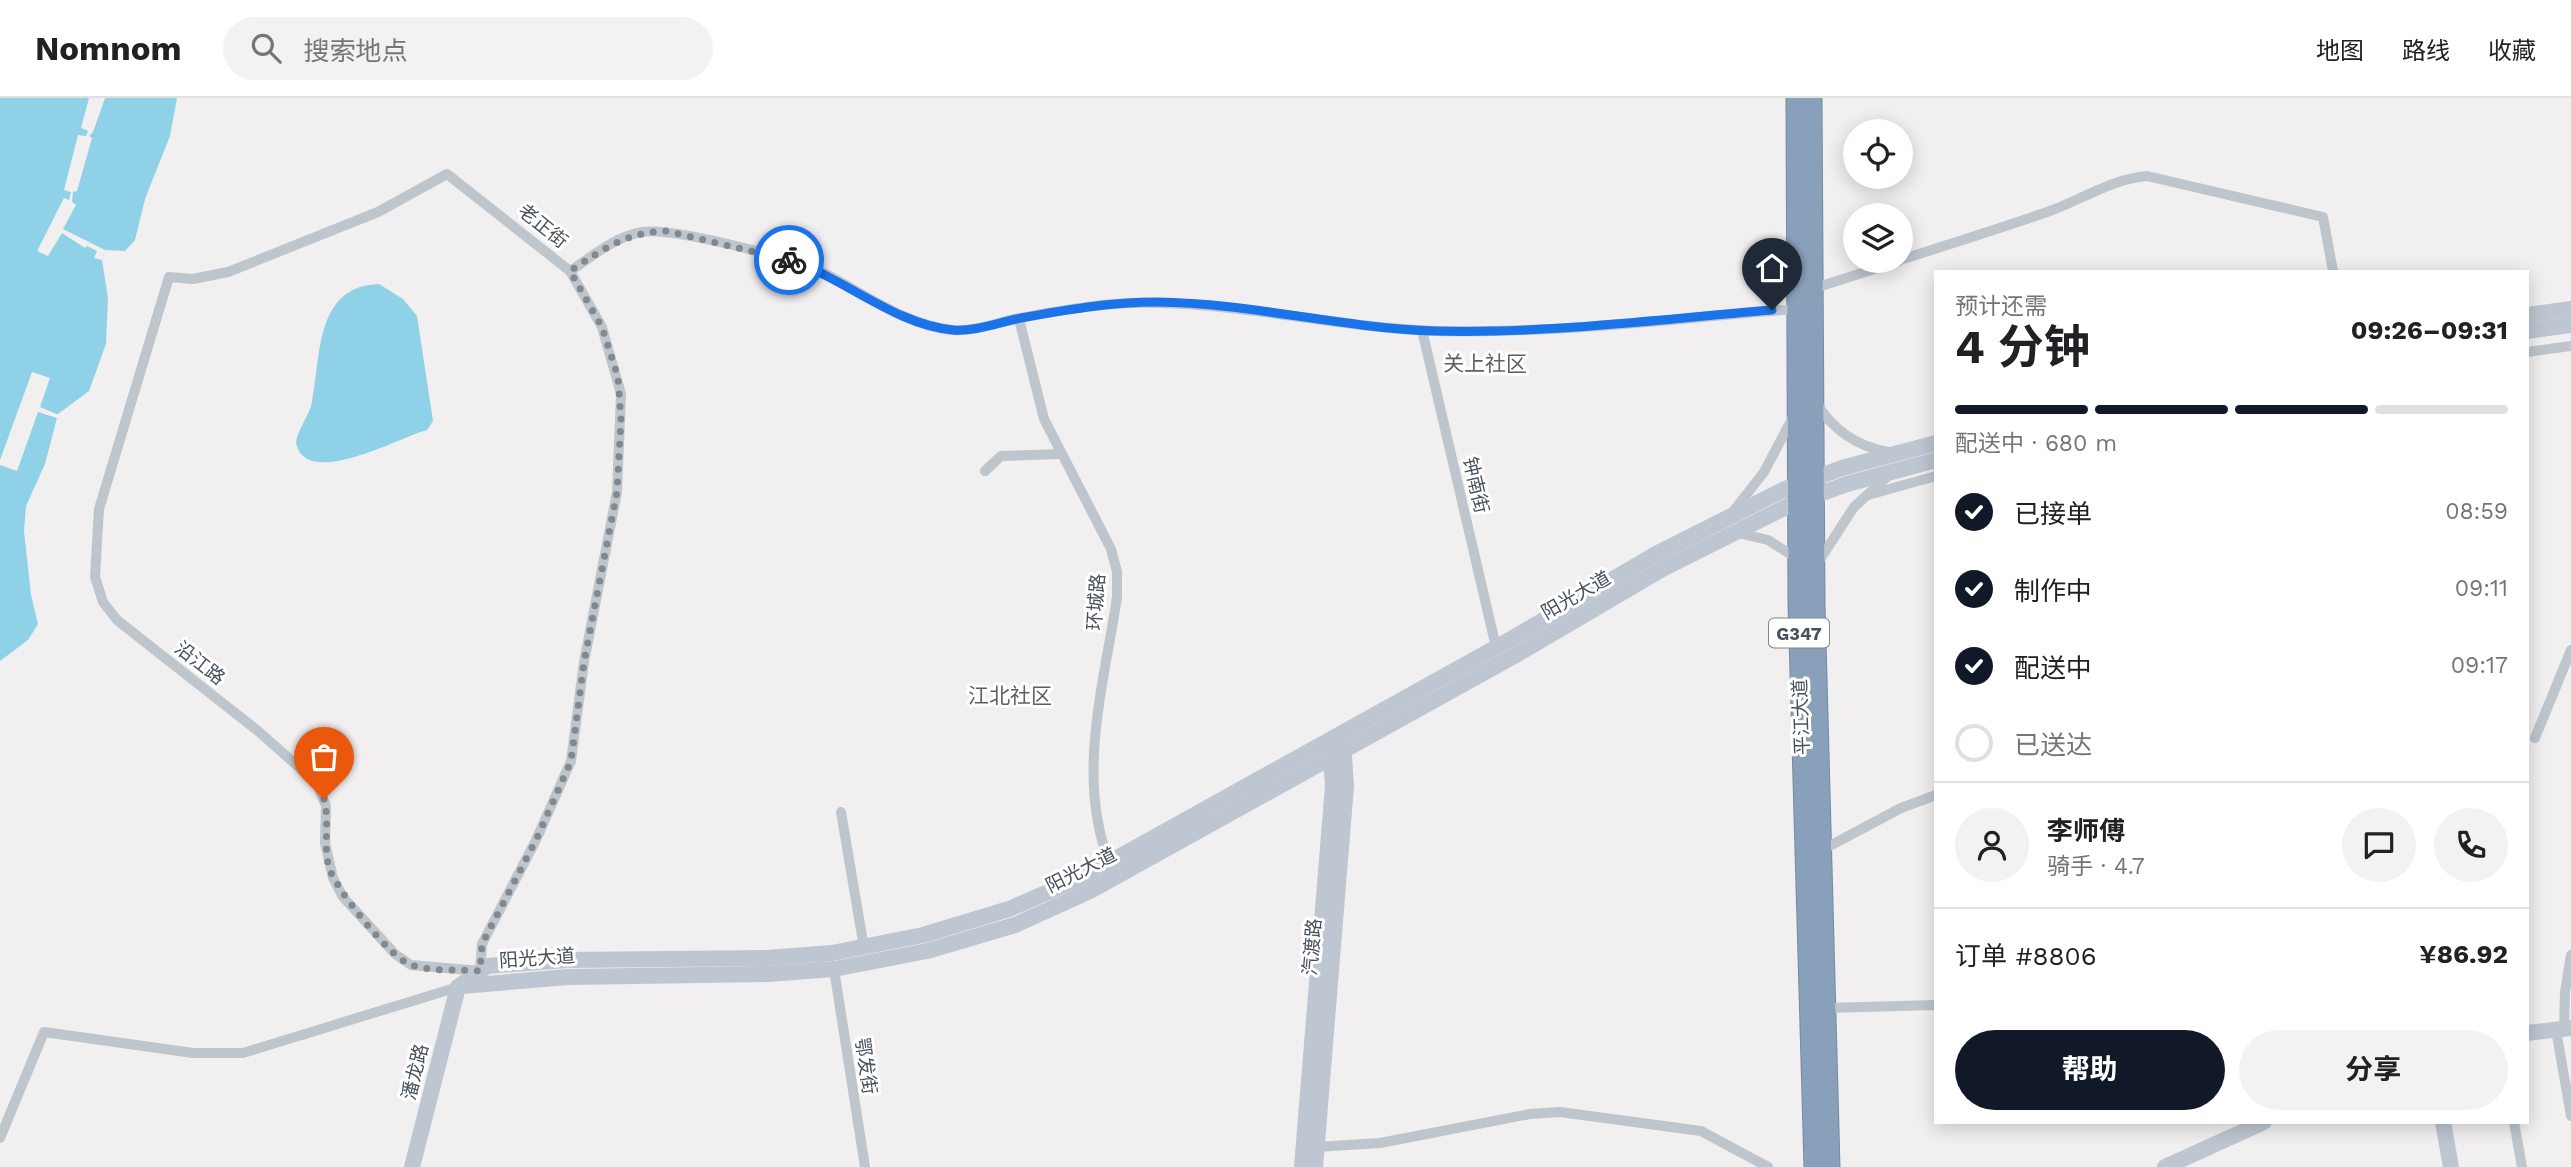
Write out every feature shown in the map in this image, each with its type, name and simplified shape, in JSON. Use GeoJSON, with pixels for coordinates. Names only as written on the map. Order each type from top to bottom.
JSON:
{"type":"FeatureCollection","features":[{"type":"Feature","properties":{"kind":"highway","name":"平江大道"},"geometry":{"type":"LineString","coordinates":[[1796,98],[1797,408],[1805,489],[1814,1167]]}},
{"type":"Feature","properties":{"kind":"highway","name":"平江大道"},"geometry":{"type":"LineString","coordinates":[[1805,489],[1813,397],[1812,98]]}},
{"type":"Feature","properties":{"kind":"highway","name":"平江大道"},"geometry":{"type":"LineString","coordinates":[[1806,564],[1822,850],[1830,1167]]}},
{"type":"Feature","properties":{"kind":"street","name":"老正街"},"geometry":{"type":"LineString","coordinates":[[169,277],[193,279],[228,272],[378,212],[447,174],[570,271],[599,320],[618,377],[621,420],[617,492],[584,662],[571,761],[536,840],[482,944],[480,971]]}},
{"type":"Feature","properties":{"kind":"street"},"geometry":{"type":"LineString","coordinates":[[1913,256],[2054,209],[2078,196],[2129,179],[2147,176],[2323,218],[2333,270]]}},
{"type":"Feature","properties":{"kind":"street"},"geometry":{"type":"LineString","coordinates":[[570,271],[615,240],[641,232],[666,231],[803,265],[899,314],[956,331],[1078,307],[1156,302],[1232,307],[1323,321],[1422,330],[1577,326],[1796,309]]}},
{"type":"Feature","properties":{"kind":"street"},"geometry":{"type":"LineString","coordinates":[[1812,289],[1861,273]]}},
{"type":"Feature","properties":{"kind":"street","name":"沿江路"},"geometry":{"type":"LineString","coordinates":[[169,277],[99,509],[94,559],[99,594],[117,620],[258,731],[317,783],[326,806],[325,843],[333,878],[344,897],[395,954],[411,965],[480,971]]}},
{"type":"Feature","properties":{"kind":"street"},"geometry":{"type":"LineString","coordinates":[[2529,315],[2571,309]]}},
{"type":"Feature","properties":{"kind":"street","name":"环城路"},"geometry":{"type":"LineString","coordinates":[[1019,319],[1038,403],[1111,550],[1117,572],[1118,597],[1091,773],[1096,822],[1110,862]]}},
{"type":"Feature","properties":{"kind":"street"},"geometry":{"type":"LineString","coordinates":[[2529,331],[2571,325]]}},
{"type":"Feature","properties":{"kind":"street","name":"钟南街"},"geometry":{"type":"LineString","coordinates":[[1422,330],[1496,647]]}},
{"type":"Feature","properties":{"kind":"street"},"geometry":{"type":"LineString","coordinates":[[2529,352],[2571,346]]}},
{"type":"Feature","properties":{"kind":"street"},"geometry":{"type":"LineString","coordinates":[[1813,397],[1824,415],[1849,438],[1878,450],[1899,453]]}},
{"type":"Feature","properties":{"kind":"street"},"geometry":{"type":"LineString","coordinates":[[1797,408],[1764,472],[1731,526],[1768,540],[1806,564],[1866,495],[1895,471]]}},
{"type":"Feature","properties":{"kind":"street","name":"阳光大道"},"geometry":{"type":"LineString","coordinates":[[458,987],[568,977],[768,974],[834,969],[927,951],[1043,914],[1090,891],[1337,753],[1664,568],[1731,526],[1805,489],[1899,453],[1934,444]]}},
{"type":"Feature","properties":{"kind":"street"},"geometry":{"type":"LineString","coordinates":[[985,471],[1001,456],[1061,454]]}},
{"type":"Feature","properties":{"kind":"street","name":"阳光大道"},"geometry":{"type":"LineString","coordinates":[[1805,489],[1934,461]]}},
{"type":"Feature","properties":{"kind":"street"},"geometry":{"type":"LineString","coordinates":[[1866,495],[1934,478]]}},
{"type":"Feature","properties":{"kind":"street","name":"阳光大道"},"geometry":{"type":"LineString","coordinates":[[458,987],[487,966],[567,960],[767,958],[864,948],[923,935],[1009,909],[1060,888],[1110,862],[1496,647],[1656,554],[1731,526]]}},
{"type":"Feature","properties":{"kind":"street"},"geometry":{"type":"LineString","coordinates":[[2535,738],[2571,650]]}},
{"type":"Feature","properties":{"kind":"street","name":"汽渡路"},"geometry":{"type":"LineString","coordinates":[[1302,1167],[1337,753],[1336,735]]}},
{"type":"Feature","properties":{"kind":"street","name":"汽渡路"},"geometry":{"type":"LineString","coordinates":[[1315,1167],[1346,786],[1337,753]]}},
{"type":"Feature","properties":{"kind":"street"},"geometry":{"type":"LineString","coordinates":[[1822,850],[1901,808],[1934,796]]}},
{"type":"Feature","properties":{"kind":"street"},"geometry":{"type":"LineString","coordinates":[[841,812],[864,948]]}},
{"type":"Feature","properties":{"kind":"street"},"geometry":{"type":"LineString","coordinates":[[2571,955],[2565,992],[2564,1029],[2571,1116]]}},
{"type":"Feature","properties":{"kind":"street","name":"鄂发街"},"geometry":{"type":"LineString","coordinates":[[834,969],[865,1167]]}},
{"type":"Feature","properties":{"kind":"street"},"geometry":{"type":"LineString","coordinates":[[0,1138],[44,1032],[193,1053],[243,1053],[458,987]]}},
{"type":"Feature","properties":{"kind":"street","name":"潘龙路"},"geometry":{"type":"LineString","coordinates":[[412,1167],[458,987]]}},
{"type":"Feature","properties":{"kind":"street"},"geometry":{"type":"LineString","coordinates":[[1826,1008],[1934,1005]]}},
{"type":"Feature","properties":{"kind":"street"},"geometry":{"type":"LineString","coordinates":[[2529,1033],[2564,1029]]}},
{"type":"Feature","properties":{"kind":"street"},"geometry":{"type":"LineString","coordinates":[[1317,1147],[1380,1143],[1530,1114],[1560,1112],[1701,1131],[1768,1167]]}},
{"type":"Feature","properties":{"kind":"street"},"geometry":{"type":"LineString","coordinates":[[2165,1167],[2260,1124]]}},
{"type":"Feature","properties":{"kind":"street"},"geometry":{"type":"LineString","coordinates":[[2443,1124],[2451,1167]]}},
{"type":"Feature","properties":{"kind":"street"},"geometry":{"type":"LineString","coordinates":[[2514,1124],[2522,1167]]}},
{"type":"Feature","properties":{"kind":"water"},"geometry":{"type":"Polygon","coordinates":[[[0,98],[177,98],[170,136],[145,199],[135,240],[125,251],[105,250],[102,260],[108,298],[106,344],[89,391],[58,414],[45,464],[26,506],[24,531],[31,595],[38,624],[28,640],[0,661],[0,98]]]}},
{"type":"Feature","properties":{"kind":"water"},"geometry":{"type":"Polygon","coordinates":[[[379,284],[403,299],[417,316],[433,421],[427,430],[376,450],[334,462],[316,462],[303,456],[296,442],[312,402],[325,326],[332,310],[343,297],[358,288],[379,284]]]}},
{"type":"Feature","properties":{"kind":"pier"},"geometry":{"type":"Polygon","coordinates":[[[89,98],[105,98],[93,132],[89,136],[92,138],[77,191],[73,192],[72,202],[76,205],[63,229],[105,250],[102,260],[94,258],[97,251],[87,246],[85,248],[62,233],[48,256],[37,251],[64,198],[69,200],[71,192],[64,190],[78,135],[86,136],[88,131],[81,128],[89,98]]]}},
{"type":"Feature","properties":{"kind":"pier"},"geometry":{"type":"Polygon","coordinates":[[[32,372],[50,378],[40,407],[59,415],[61,411],[64,412],[60,419],[38,412],[17,471],[0,465],[0,460],[32,372]]]}},
{"type":"Feature","properties":{"kind":"way so far"},"geometry":{"type":"LineString","coordinates":[[324,799],[327,812],[325,843],[333,878],[344,897],[395,954],[411,965],[480,971],[482,944],[560,791],[571,761],[584,662],[617,492],[621,447],[621,394],[618,377],[602,327],[588,298],[570,271],[615,240],[653,231],[666,231],[789,260]]}},
{"type":"Feature","properties":{"kind":"district","name":"关上社区"},"geometry":{"type":"Point","coordinates":[1485,363]}},
{"type":"Feature","properties":{"kind":"district","name":"江北社区"},"geometry":{"type":"Point","coordinates":[1010,695]}},
{"type":"Feature","properties":{"kind":"route"},"geometry":{"type":"LineString","coordinates":[[789,260],[816,269],[899,314],[956,331],[1078,307],[1156,302],[1232,307],[1323,321],[1435,331],[1577,326],[1772,310]]}}]}
